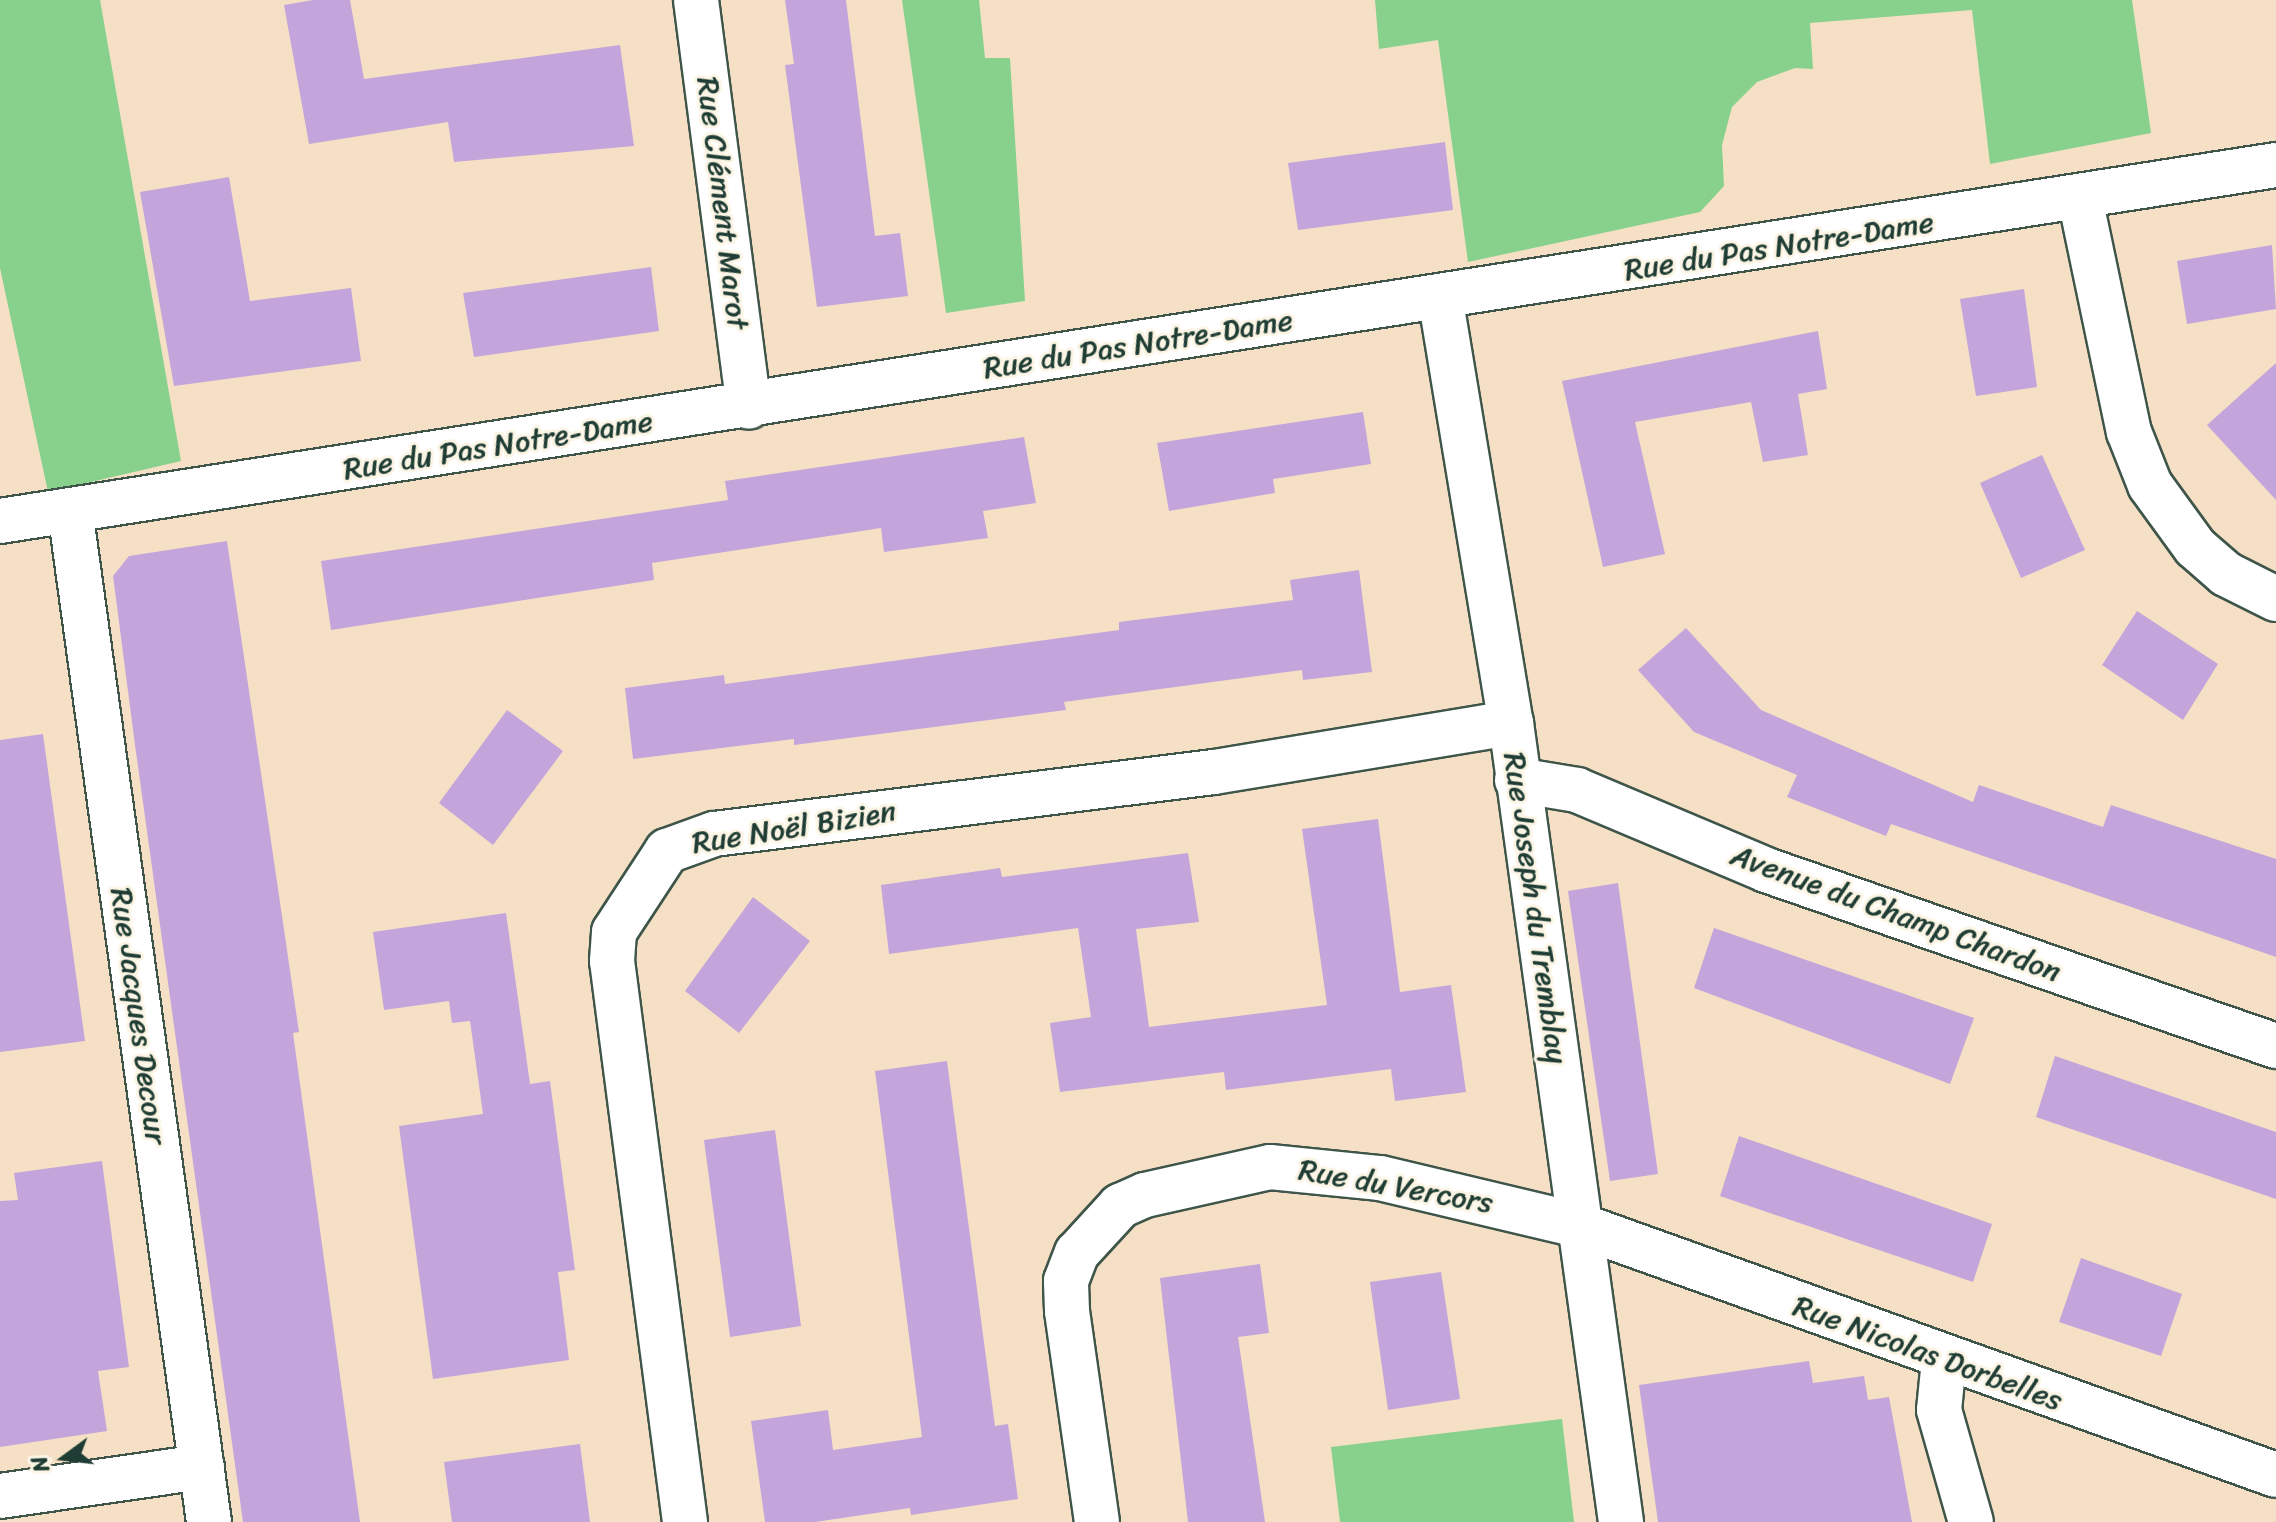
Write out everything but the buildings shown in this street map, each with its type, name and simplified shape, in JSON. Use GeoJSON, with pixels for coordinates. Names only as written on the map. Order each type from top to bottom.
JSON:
{"type":"FeatureCollection","features":[{"type":"Feature","properties":{"kind":"street","name":"Rue Clément Marot"},"geometry":{"type":"LineString","coordinates":[[696,0],[749,407]]}},
{"type":"Feature","properties":{"kind":"street","name":"Rue du Pas Notre-Dame"},"geometry":{"type":"LineString","coordinates":[[0,521],[749,407],[2276,165]]}},
{"type":"Feature","properties":{"kind":"street"},"geometry":{"type":"LineString","coordinates":[[2080,198],[2129,432],[2150,485],[2195,547],[2226,574],[2276,599]]}},
{"type":"Feature","properties":{"kind":"street","name":"Rue Joseph du Tremblay"},"geometry":{"type":"LineString","coordinates":[[1440,296],[1511,723],[1621,1522]]}},
{"type":"Feature","properties":{"kind":"street","name":"Rue Jacques Decour"},"geometry":{"type":"LineString","coordinates":[[70,510],[209,1522]]}},
{"type":"Feature","properties":{"kind":"street","name":"Rue Noël Bizien"},"geometry":{"type":"LineString","coordinates":[[685,1522],[612,961],[614,932],[667,851],[686,840],[714,834],[1214,772],[1511,723]]}},
{"type":"Feature","properties":{"kind":"street","name":"Avenue du Champ Chardon"},"geometry":{"type":"LineString","coordinates":[[1517,780],[1577,790],[1766,870],[2276,1046]]}},
{"type":"Feature","properties":{"kind":"street","name":"Rue du Vercors"},"geometry":{"type":"LineString","coordinates":[[1097,1522],[1066,1281],[1077,1253],[1120,1206],[1220,1174],[1312,1167],[1480,1199],[1581,1226]]}},
{"type":"Feature","properties":{"kind":"street","name":"Rue Nicolas Dorbelles"},"geometry":{"type":"LineString","coordinates":[[1581,1226],[1944,1360],[2276,1475]]}},
{"type":"Feature","properties":{"kind":"street"},"geometry":{"type":"LineString","coordinates":[[1944,1360],[1939,1410],[1971,1522]]}},
{"type":"Feature","properties":{"kind":"street"},"geometry":{"type":"LineString","coordinates":[[0,1496],[202,1467]]}},
{"type":"Feature","properties":{"kind":"green space"},"geometry":{"type":"Polygon","coordinates":[[[0,0],[100,0],[181,461],[48,492],[0,268],[0,0]]]}},
{"type":"Feature","properties":{"kind":"green space"},"geometry":{"type":"Polygon","coordinates":[[[902,0],[979,0],[985,58],[1010,58],[1025,301],[946,313],[902,0]]]}},
{"type":"Feature","properties":{"kind":"green space"},"geometry":{"type":"Polygon","coordinates":[[[1375,0],[2132,0],[2151,133],[1990,164],[1972,10],[1810,23],[1813,69],[1795,68],[1757,82],[1732,107],[1722,145],[1724,186],[1700,212],[1468,262],[1438,40],[1379,49],[1375,0]]]}},
{"type":"Feature","properties":{"kind":"green space"},"geometry":{"type":"Polygon","coordinates":[[[1562,1419],[1574,1522],[1340,1522],[1331,1447],[1562,1419]]]}}]}
